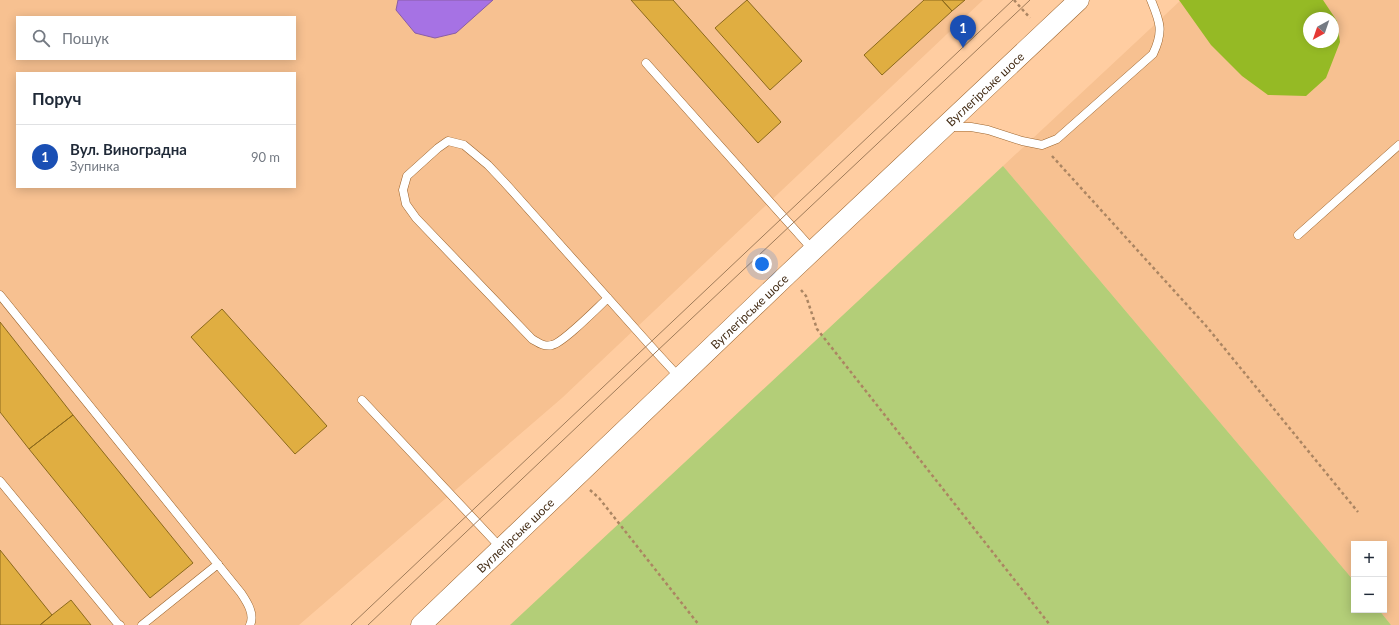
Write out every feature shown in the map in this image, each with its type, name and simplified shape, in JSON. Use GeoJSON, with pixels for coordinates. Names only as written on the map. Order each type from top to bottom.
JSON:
{"type":"FeatureCollection","features":[{"type":"Feature","properties":{"kind":"street","name":"Вуглегірське шосе"},"geometry":{"type":"LineString","coordinates":[[421,625],[813,250],[1079,0]]}},
{"type":"Feature","properties":{"kind":"lane"},"geometry":{"type":"LineString","coordinates":[[945,126],[971,127],[988,130],[1042,146],[1057,139],[1153,54],[1159,41],[1160,26],[1151,0]]}},
{"type":"Feature","properties":{"kind":"lane"},"geometry":{"type":"LineString","coordinates":[[646,63],[813,250]]}},
{"type":"Feature","properties":{"kind":"lane"},"geometry":{"type":"LineString","coordinates":[[608,298],[562,340],[553,345],[541,345],[532,339],[416,218],[406,204],[403,190],[407,176],[438,148],[448,142],[464,145],[488,165],[505,183],[608,298],[679,378]]}},
{"type":"Feature","properties":{"kind":"lane"},"geometry":{"type":"LineString","coordinates":[[1298,235],[1399,145]]}},
{"type":"Feature","properties":{"kind":"lane"},"geometry":{"type":"LineString","coordinates":[[0,295],[241,593],[250,608],[252,621],[250,625]]}},
{"type":"Feature","properties":{"kind":"lane"},"geometry":{"type":"LineString","coordinates":[[362,400],[501,548]]}},
{"type":"Feature","properties":{"kind":"lane"},"geometry":{"type":"LineString","coordinates":[[0,481],[120,625]]}},
{"type":"Feature","properties":{"kind":"lane"},"geometry":{"type":"LineString","coordinates":[[142,625],[218,564]]}},
{"type":"Feature","properties":{"kind":"path"},"geometry":{"type":"LineString","coordinates":[[1042,146],[1207,327],[1358,512]]}},
{"type":"Feature","properties":{"kind":"path"},"geometry":{"type":"LineString","coordinates":[[788,274],[806,296],[817,329],[1050,625]]}},
{"type":"Feature","properties":{"kind":"path"},"geometry":{"type":"LineString","coordinates":[[577,475],[599,498],[699,625]]}},
{"type":"Feature","properties":{"kind":"shaded area"},"geometry":{"type":"Polygon","coordinates":[[[0,0],[983,0],[562,398],[299,625],[0,625],[0,0]]]}},
{"type":"Feature","properties":{"kind":"shaded area"},"geometry":{"type":"Polygon","coordinates":[[[398,0],[493,0],[456,33],[435,38],[415,33],[396,10],[398,0]]]}},
{"type":"Feature","properties":{"kind":"shaded area"},"geometry":{"type":"Polygon","coordinates":[[[1181,0],[1399,0],[1399,625],[1391,625],[1381,613],[1387,613],[1387,541],[1351,541],[1351,577],[1003,166],[1181,0]]]}},
{"type":"Feature","properties":{"kind":"green space"},"geometry":{"type":"Polygon","coordinates":[[[1179,0],[1323,0],[1331,12],[1303,12],[1303,48],[1338,48],[1326,78],[1306,96],[1268,95],[1242,76],[1211,45],[1179,0]]]}},
{"type":"Feature","properties":{"kind":"green space"},"geometry":{"type":"Polygon","coordinates":[[[1003,166],[1351,577],[1351,613],[1381,613],[1391,625],[510,625],[1003,166]]]}},
{"type":"Feature","properties":{"kind":"building"},"geometry":{"type":"Polygon","coordinates":[[[631,0],[673,0],[781,122],[758,143],[631,0]]]}},
{"type":"Feature","properties":{"kind":"building"},"geometry":{"type":"Polygon","coordinates":[[[747,0],[802,61],[770,90],[715,28],[747,0]]]}},
{"type":"Feature","properties":{"kind":"building"},"geometry":{"type":"Polygon","coordinates":[[[924,0],[942,0],[952,11],[882,75],[864,55],[924,0]]]}},
{"type":"Feature","properties":{"kind":"building"},"geometry":{"type":"Polygon","coordinates":[[[942,0],[965,0],[952,11],[942,0]]]}},
{"type":"Feature","properties":{"kind":"building"},"geometry":{"type":"Polygon","coordinates":[[[222,309],[327,426],[295,454],[191,337],[222,309]]]}},
{"type":"Feature","properties":{"kind":"building"},"geometry":{"type":"Polygon","coordinates":[[[0,322],[73,415],[29,449],[0,412],[0,322]]]}},
{"type":"Feature","properties":{"kind":"building"},"geometry":{"type":"Polygon","coordinates":[[[73,415],[193,563],[150,598],[29,449],[73,415]]]}},
{"type":"Feature","properties":{"kind":"building"},"geometry":{"type":"Polygon","coordinates":[[[0,550],[52,615],[40,625],[0,625],[0,550]]]}},
{"type":"Feature","properties":{"kind":"building"},"geometry":{"type":"Polygon","coordinates":[[[71,600],[91,625],[40,625],[52,615],[71,600]]]}},
{"type":"Feature","properties":{"kind":"tram line"},"geometry":{"type":"LineString","coordinates":[[351,625],[1013,0]]}},
{"type":"Feature","properties":{"kind":"tram line"},"geometry":{"type":"LineString","coordinates":[[368,625],[1030,0]]}},
{"type":"Feature","properties":{"kind":"place","name":"Вул. Виноградна"},"geometry":{"type":"Point","coordinates":[963,48]}}]}
